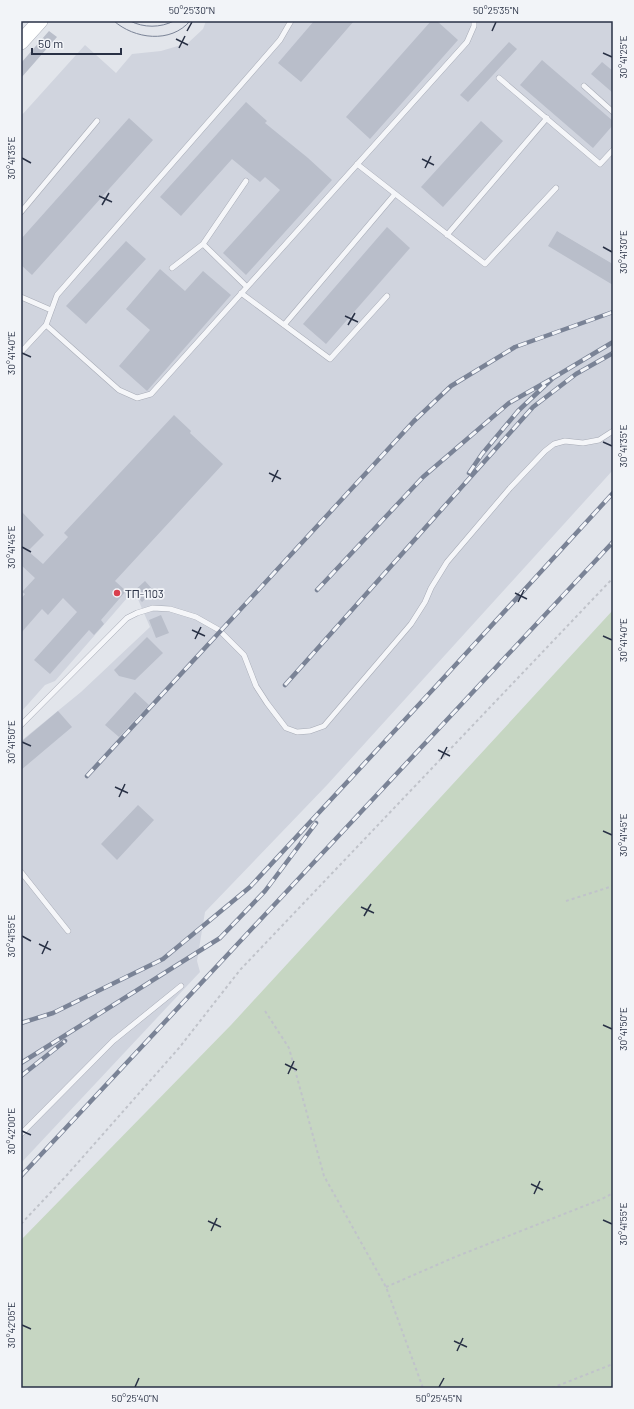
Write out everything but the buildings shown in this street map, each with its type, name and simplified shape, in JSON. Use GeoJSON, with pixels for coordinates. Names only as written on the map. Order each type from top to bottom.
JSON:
{"type":"FeatureCollection","features":[{"type":"Feature","properties":{"kind":"main road"},"geometry":{"type":"LineString","coordinates":[[21,42],[40,21]]}},
{"type":"Feature","properties":{"kind":"lane"},"geometry":{"type":"LineString","coordinates":[[21,352],[46,325],[57,295],[280,40],[291,21]]}},
{"type":"Feature","properties":{"kind":"lane"},"geometry":{"type":"LineString","coordinates":[[46,325],[120,390],[137,398],[151,394],[467,42],[474,26],[474,21]]}},
{"type":"Feature","properties":{"kind":"lane"},"geometry":{"type":"LineString","coordinates":[[500,78],[600,164],[613,150]]}},
{"type":"Feature","properties":{"kind":"lane"},"geometry":{"type":"LineString","coordinates":[[584,86],[613,112]]}},
{"type":"Feature","properties":{"kind":"lane"},"geometry":{"type":"LineString","coordinates":[[447,235],[547,118]]}},
{"type":"Feature","properties":{"kind":"lane"},"geometry":{"type":"LineString","coordinates":[[21,212],[97,121]]}},
{"type":"Feature","properties":{"kind":"lane"},"geometry":{"type":"LineString","coordinates":[[357,164],[485,264],[556,188]]}},
{"type":"Feature","properties":{"kind":"lane"},"geometry":{"type":"LineString","coordinates":[[172,268],[203,244],[246,180]]}},
{"type":"Feature","properties":{"kind":"lane"},"geometry":{"type":"LineString","coordinates":[[284,325],[395,194]]}},
{"type":"Feature","properties":{"kind":"lane"},"geometry":{"type":"LineString","coordinates":[[203,244],[247,287]]}},
{"type":"Feature","properties":{"kind":"lane"},"geometry":{"type":"LineString","coordinates":[[241,293],[330,359],[388,296]]}},
{"type":"Feature","properties":{"kind":"lane"},"geometry":{"type":"LineString","coordinates":[[21,297],[51,310]]}},
{"type":"Feature","properties":{"kind":"lane"},"geometry":{"type":"LineString","coordinates":[[21,725],[127,618],[137,612],[153,608],[170,609],[196,617],[219,630],[244,655],[256,686],[286,728],[297,732],[310,731],[324,726],[415,619],[446,562],[510,488],[545,452],[554,444],[565,441],[583,443],[599,440],[613,431]]}},
{"type":"Feature","properties":{"kind":"lane"},"geometry":{"type":"LineString","coordinates":[[21,872],[68,931]]}},
{"type":"Feature","properties":{"kind":"lane"},"geometry":{"type":"LineString","coordinates":[[21,1134],[113,1041],[181,986]]}},
{"type":"Feature","properties":{"kind":"path"},"geometry":{"type":"LineString","coordinates":[[21,1224],[179,1048],[240,970],[613,578]]}},
{"type":"Feature","properties":{"kind":"path"},"geometry":{"type":"LineString","coordinates":[[566,901],[613,886]]}},
{"type":"Feature","properties":{"kind":"path"},"geometry":{"type":"LineString","coordinates":[[264,1011],[290,1048],[324,1176],[386,1287],[423,1388]]}},
{"type":"Feature","properties":{"kind":"path"},"geometry":{"type":"LineString","coordinates":[[386,1287],[456,1257],[602,1199],[613,1193]]}},
{"type":"Feature","properties":{"kind":"path"},"geometry":{"type":"LineString","coordinates":[[552,1388],[613,1364]]}},
{"type":"Feature","properties":{"kind":"shaded area"},"geometry":{"type":"Polygon","coordinates":[[[206,21],[613,21],[613,264],[557,231],[613,285],[613,470],[327,785],[205,912],[197,961],[200,972],[21,1163],[21,741],[81,692],[150,627],[134,590],[55,681],[45,685],[21,712],[21,116],[85,45],[116,73],[132,54],[161,51],[188,43],[203,29],[206,21]]]}},
{"type":"Feature","properties":{"kind":"green space"},"geometry":{"type":"Polygon","coordinates":[[[613,610],[613,1388],[21,1388],[21,1240],[231,1025],[613,610]]]}},
{"type":"Feature","properties":{"kind":"tram line"},"geometry":{"type":"LineString","coordinates":[[114,21],[132,32],[152,36],[163,36],[173,33],[190,21]]}},
{"type":"Feature","properties":{"kind":"tram line"},"geometry":{"type":"LineString","coordinates":[[130,21],[146,26],[158,26],[174,21]]}},
{"type":"Feature","properties":{"kind":"railway"},"geometry":{"type":"LineString","coordinates":[[87,776],[414,421],[451,386],[515,347],[613,312]]}},
{"type":"Feature","properties":{"kind":"railway"},"geometry":{"type":"LineString","coordinates":[[469,473],[482,454],[518,411],[553,378],[613,342]]}},
{"type":"Feature","properties":{"kind":"railway"},"geometry":{"type":"LineString","coordinates":[[285,685],[533,407],[576,374],[613,353]]}},
{"type":"Feature","properties":{"kind":"railway"},"geometry":{"type":"LineString","coordinates":[[317,590],[423,477],[509,403],[553,378]]}},
{"type":"Feature","properties":{"kind":"railway"},"geometry":{"type":"LineString","coordinates":[[21,1023],[53,1013],[163,959],[250,887],[613,493]]}},
{"type":"Feature","properties":{"kind":"railway"},"geometry":{"type":"LineString","coordinates":[[21,1176],[613,542]]}},
{"type":"Feature","properties":{"kind":"railway"},"geometry":{"type":"LineString","coordinates":[[21,1063],[220,938],[265,891],[316,823]]}},
{"type":"Feature","properties":{"kind":"railway"},"geometry":{"type":"LineString","coordinates":[[21,1076],[65,1041]]}},
{"type":"Feature","properties":{"kind":"place","name":"ТП-1103"},"geometry":{"type":"Point","coordinates":[117,593]}}]}
